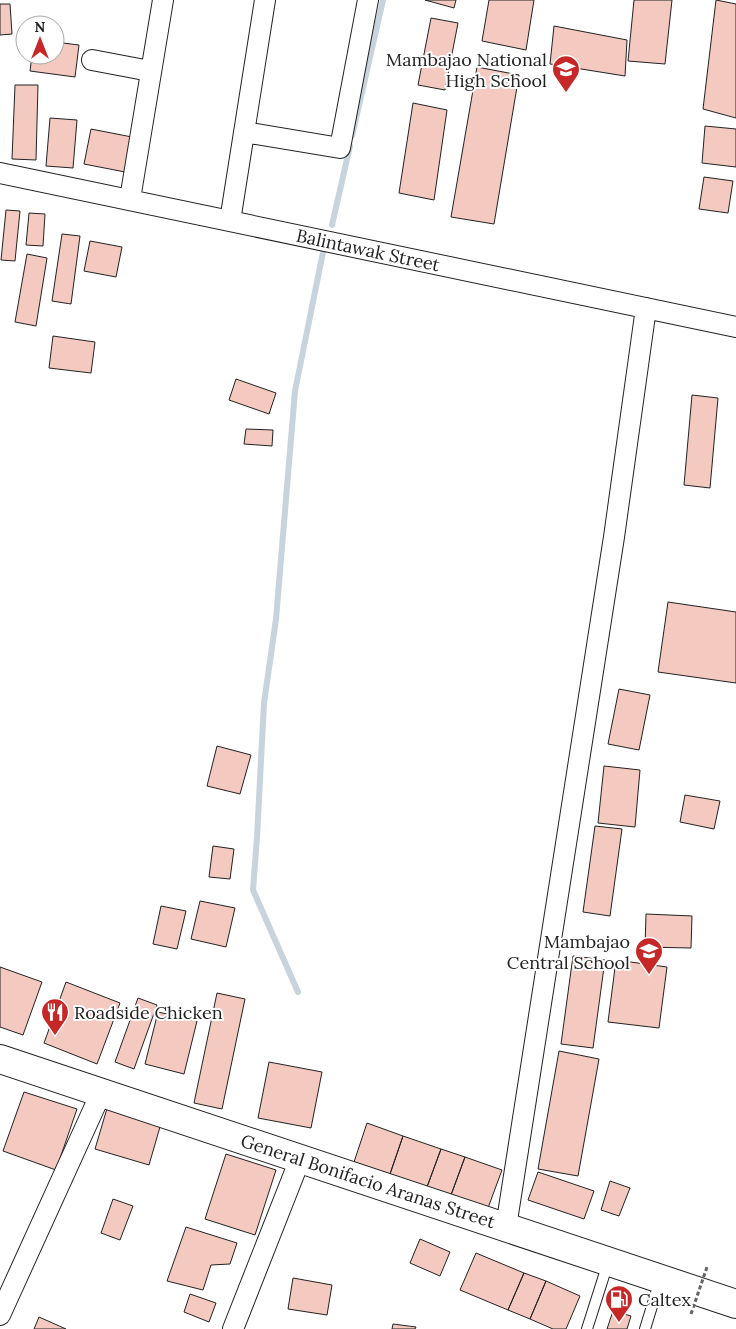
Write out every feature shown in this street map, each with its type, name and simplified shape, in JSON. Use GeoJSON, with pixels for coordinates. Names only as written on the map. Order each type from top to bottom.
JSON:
{"type":"FeatureCollection","features":[{"type":"Feature","properties":{"kind":"main road","name":"General Bonifacio Aranas Street"},"geometry":{"type":"LineString","coordinates":[[0,1060],[736,1304]]}},
{"type":"Feature","properties":{"kind":"street"},"geometry":{"type":"LineString","coordinates":[[130,199],[163,0]]}},
{"type":"Feature","properties":{"kind":"street"},"geometry":{"type":"LineString","coordinates":[[230,220],[265,0]]}},
{"type":"Feature","properties":{"kind":"street"},"geometry":{"type":"LineString","coordinates":[[244,132],[340,148],[368,0]]}},
{"type":"Feature","properties":{"kind":"street"},"geometry":{"type":"LineString","coordinates":[[92,60],[150,71]]}},
{"type":"Feature","properties":{"kind":"street","name":"Balintawak Street"},"geometry":{"type":"LineString","coordinates":[[0,173],[736,327]]}},
{"type":"Feature","properties":{"kind":"street"},"geometry":{"type":"LineString","coordinates":[[506,1227],[614,537],[646,308]]}},
{"type":"Feature","properties":{"kind":"street"},"geometry":{"type":"LineString","coordinates":[[0,1315],[101,1093]]}},
{"type":"Feature","properties":{"kind":"street"},"geometry":{"type":"LineString","coordinates":[[233,1329],[300,1159]]}},
{"type":"Feature","properties":{"kind":"lane"},"geometry":{"type":"LineString","coordinates":[[587,1329],[609,1261]]}},
{"type":"Feature","properties":{"kind":"lane"},"geometry":{"type":"LineString","coordinates":[[645,1329],[660,1279]]}},
{"type":"Feature","properties":{"kind":"path"},"geometry":{"type":"LineString","coordinates":[[691,1314],[707,1267]]}},
{"type":"Feature","properties":{"kind":"building"},"geometry":{"type":"Polygon","coordinates":[[[425,0],[456,0],[454,8],[425,0]]]}},
{"type":"Feature","properties":{"kind":"building"},"geometry":{"type":"Polygon","coordinates":[[[489,0],[534,0],[526,50],[482,41],[489,0]]]}},
{"type":"Feature","properties":{"kind":"building"},"geometry":{"type":"Polygon","coordinates":[[[634,0],[672,0],[665,64],[628,61],[634,0]]]}},
{"type":"Feature","properties":{"kind":"building"},"geometry":{"type":"Polygon","coordinates":[[[716,0],[736,4],[736,118],[703,109],[716,0]]]}},
{"type":"Feature","properties":{"kind":"building"},"geometry":{"type":"Polygon","coordinates":[[[0,4],[10,4],[12,34],[0,35],[0,4]]]}},
{"type":"Feature","properties":{"kind":"building"},"geometry":{"type":"Polygon","coordinates":[[[431,18],[458,23],[445,90],[418,85],[431,18]]]}},
{"type":"Feature","properties":{"kind":"building"},"geometry":{"type":"Polygon","coordinates":[[[554,26],[627,40],[625,76],[550,64],[554,26]]]}},
{"type":"Feature","properties":{"kind":"building"},"geometry":{"type":"Polygon","coordinates":[[[65,43],[79,45],[75,77],[30,71],[31,65],[65,65],[65,43]]]}},
{"type":"Feature","properties":{"kind":"building"},"geometry":{"type":"Polygon","coordinates":[[[477,67],[519,75],[494,224],[451,217],[477,67]]]}},
{"type":"Feature","properties":{"kind":"building"},"geometry":{"type":"Polygon","coordinates":[[[15,85],[38,85],[36,160],[12,159],[15,85]]]}},
{"type":"Feature","properties":{"kind":"building"},"geometry":{"type":"Polygon","coordinates":[[[413,103],[447,110],[434,200],[399,193],[413,103]]]}},
{"type":"Feature","properties":{"kind":"building"},"geometry":{"type":"Polygon","coordinates":[[[50,118],[77,120],[73,168],[46,166],[50,118]]]}},
{"type":"Feature","properties":{"kind":"building"},"geometry":{"type":"Polygon","coordinates":[[[705,126],[736,129],[736,167],[702,163],[705,126]]]}},
{"type":"Feature","properties":{"kind":"building"},"geometry":{"type":"Polygon","coordinates":[[[91,129],[132,137],[125,172],[84,164],[91,129]]]}},
{"type":"Feature","properties":{"kind":"building"},"geometry":{"type":"Polygon","coordinates":[[[704,177],[733,181],[728,213],[699,209],[704,177]]]}},
{"type":"Feature","properties":{"kind":"building"},"geometry":{"type":"Polygon","coordinates":[[[6,210],[20,211],[15,261],[1,260],[6,210]]]}},
{"type":"Feature","properties":{"kind":"building"},"geometry":{"type":"Polygon","coordinates":[[[29,213],[45,214],[43,246],[26,245],[29,213]]]}},
{"type":"Feature","properties":{"kind":"building"},"geometry":{"type":"Polygon","coordinates":[[[62,234],[80,236],[71,304],[52,301],[62,234]]]}},
{"type":"Feature","properties":{"kind":"building"},"geometry":{"type":"Polygon","coordinates":[[[90,241],[122,247],[116,277],[84,271],[90,241]]]}},
{"type":"Feature","properties":{"kind":"building"},"geometry":{"type":"Polygon","coordinates":[[[27,254],[47,258],[36,326],[15,322],[27,254]]]}},
{"type":"Feature","properties":{"kind":"building"},"geometry":{"type":"Polygon","coordinates":[[[53,336],[95,342],[91,373],[49,368],[53,336]]]}},
{"type":"Feature","properties":{"kind":"building"},"geometry":{"type":"Polygon","coordinates":[[[236,379],[276,393],[269,414],[229,400],[236,379]]]}},
{"type":"Feature","properties":{"kind":"building"},"geometry":{"type":"Polygon","coordinates":[[[692,395],[718,398],[710,488],[684,485],[692,395]]]}},
{"type":"Feature","properties":{"kind":"building"},"geometry":{"type":"Polygon","coordinates":[[[246,429],[273,430],[272,446],[244,444],[246,429]]]}},
{"type":"Feature","properties":{"kind":"building"},"geometry":{"type":"Polygon","coordinates":[[[668,602],[736,612],[736,683],[658,672],[668,602]]]}},
{"type":"Feature","properties":{"kind":"building"},"geometry":{"type":"Polygon","coordinates":[[[619,689],[650,695],[639,750],[608,744],[619,689]]]}},
{"type":"Feature","properties":{"kind":"building"},"geometry":{"type":"Polygon","coordinates":[[[217,746],[251,755],[240,794],[207,786],[217,746]]]}},
{"type":"Feature","properties":{"kind":"building"},"geometry":{"type":"Polygon","coordinates":[[[604,766],[640,770],[635,827],[598,823],[604,766]]]}},
{"type":"Feature","properties":{"kind":"building"},"geometry":{"type":"Polygon","coordinates":[[[685,795],[720,801],[714,829],[680,822],[685,795]]]}},
{"type":"Feature","properties":{"kind":"building"},"geometry":{"type":"Polygon","coordinates":[[[595,826],[622,829],[610,916],[583,912],[595,826]]]}},
{"type":"Feature","properties":{"kind":"building"},"geometry":{"type":"Polygon","coordinates":[[[213,846],[234,849],[230,879],[209,877],[213,846]]]}},
{"type":"Feature","properties":{"kind":"building"},"geometry":{"type":"Polygon","coordinates":[[[200,901],[235,908],[226,947],[191,939],[200,901]]]}},
{"type":"Feature","properties":{"kind":"building"},"geometry":{"type":"Polygon","coordinates":[[[161,906],[186,911],[177,949],[153,944],[161,906]]]}},
{"type":"Feature","properties":{"kind":"building"},"geometry":{"type":"Polygon","coordinates":[[[646,914],[692,916],[691,948],[645,947],[646,914]]]}},
{"type":"Feature","properties":{"kind":"building"},"geometry":{"type":"Polygon","coordinates":[[[573,956],[605,960],[593,1048],[561,1044],[573,956]]]}},
{"type":"Feature","properties":{"kind":"building"},"geometry":{"type":"Polygon","coordinates":[[[616,960],[667,967],[659,1028],[608,1022],[616,960]]]}},
{"type":"Feature","properties":{"kind":"building"},"geometry":{"type":"Polygon","coordinates":[[[0,967],[42,982],[23,1035],[0,1027],[0,967]]]}},
{"type":"Feature","properties":{"kind":"building"},"geometry":{"type":"Polygon","coordinates":[[[66,982],[120,1003],[97,1064],[44,1043],[66,982]]]}},
{"type":"Feature","properties":{"kind":"building"},"geometry":{"type":"Polygon","coordinates":[[[217,993],[245,999],[222,1109],[194,1103],[217,993]]]}},
{"type":"Feature","properties":{"kind":"building"},"geometry":{"type":"Polygon","coordinates":[[[138,998],[157,1005],[134,1069],[115,1062],[138,998]]]}},
{"type":"Feature","properties":{"kind":"building"},"geometry":{"type":"Polygon","coordinates":[[[158,1012],[197,1021],[184,1074],[145,1064],[158,1012]]]}},
{"type":"Feature","properties":{"kind":"building"},"geometry":{"type":"Polygon","coordinates":[[[559,1051],[599,1059],[578,1176],[538,1169],[559,1051]]]}},
{"type":"Feature","properties":{"kind":"building"},"geometry":{"type":"Polygon","coordinates":[[[269,1062],[322,1072],[311,1128],[258,1118],[269,1062]]]}},
{"type":"Feature","properties":{"kind":"building"},"geometry":{"type":"Polygon","coordinates":[[[24,1092],[77,1109],[56,1170],[3,1151],[24,1092]]]}},
{"type":"Feature","properties":{"kind":"building"},"geometry":{"type":"Polygon","coordinates":[[[108,1105],[162,1120],[149,1165],[95,1149],[108,1105]]]}},
{"type":"Feature","properties":{"kind":"building"},"geometry":{"type":"Polygon","coordinates":[[[367,1123],[403,1136],[390,1174],[354,1162],[367,1123]]]}},
{"type":"Feature","properties":{"kind":"building"},"geometry":{"type":"Polygon","coordinates":[[[403,1136],[441,1149],[427,1187],[390,1174],[403,1136]]]}},
{"type":"Feature","properties":{"kind":"building"},"geometry":{"type":"Polygon","coordinates":[[[441,1149],[465,1157],[451,1195],[427,1187],[441,1149]]]}},
{"type":"Feature","properties":{"kind":"building"},"geometry":{"type":"Polygon","coordinates":[[[226,1154],[276,1170],[255,1235],[205,1219],[226,1154]]]}},
{"type":"Feature","properties":{"kind":"building"},"geometry":{"type":"Polygon","coordinates":[[[465,1157],[502,1170],[488,1208],[451,1195],[465,1157]]]}},
{"type":"Feature","properties":{"kind":"building"},"geometry":{"type":"Polygon","coordinates":[[[538,1172],[594,1191],[584,1219],[528,1200],[538,1172]]]}},
{"type":"Feature","properties":{"kind":"building"},"geometry":{"type":"Polygon","coordinates":[[[610,1181],[630,1188],[619,1216],[601,1210],[610,1181]]]}},
{"type":"Feature","properties":{"kind":"building"},"geometry":{"type":"Polygon","coordinates":[[[113,1199],[133,1206],[120,1240],[101,1233],[113,1199]]]}},
{"type":"Feature","properties":{"kind":"building"},"geometry":{"type":"Polygon","coordinates":[[[186,1227],[237,1243],[230,1264],[211,1265],[203,1290],[167,1281],[186,1227]]]}},
{"type":"Feature","properties":{"kind":"building"},"geometry":{"type":"Polygon","coordinates":[[[420,1239],[450,1252],[440,1276],[410,1263],[420,1239]]]}},
{"type":"Feature","properties":{"kind":"building"},"geometry":{"type":"Polygon","coordinates":[[[476,1253],[524,1273],[508,1310],[460,1290],[476,1253]]]}},
{"type":"Feature","properties":{"kind":"building"},"geometry":{"type":"Polygon","coordinates":[[[524,1273],[546,1281],[530,1319],[508,1310],[524,1273]]]}},
{"type":"Feature","properties":{"kind":"building"},"geometry":{"type":"Polygon","coordinates":[[[293,1278],[332,1285],[327,1315],[288,1309],[293,1278]]]}},
{"type":"Feature","properties":{"kind":"building"},"geometry":{"type":"Polygon","coordinates":[[[546,1281],[580,1296],[566,1329],[553,1329],[530,1319],[546,1281]]]}},
{"type":"Feature","properties":{"kind":"building"},"geometry":{"type":"Polygon","coordinates":[[[190,1294],[216,1303],[209,1322],[184,1312],[190,1294]]]}},
{"type":"Feature","properties":{"kind":"building","name":"Caltex"},"geometry":{"type":"Polygon","coordinates":[[[613,1311],[631,1316],[627,1329],[607,1329],[613,1311]]]}},
{"type":"Feature","properties":{"kind":"building"},"geometry":{"type":"Polygon","coordinates":[[[39,1317],[66,1329],[34,1329],[39,1317]]]}},
{"type":"Feature","properties":{"kind":"building"},"geometry":{"type":"Polygon","coordinates":[[[393,1324],[416,1327],[415,1329],[392,1329],[393,1324]]]}},
{"type":"Feature","properties":{"kind":"waterway"},"geometry":{"type":"LineString","coordinates":[[352,136],[383,0]]}},
{"type":"Feature","properties":{"kind":"waterway"},"geometry":{"type":"LineString","coordinates":[[332,225],[350,146]]}},
{"type":"Feature","properties":{"kind":"waterway"},"geometry":{"type":"LineString","coordinates":[[298,992],[253,890],[264,703],[276,619],[295,391],[323,252]]}},
{"type":"Feature","properties":{"kind":"place","name":"Mambajao National High School"},"geometry":{"type":"Point","coordinates":[566,93]}},
{"type":"Feature","properties":{"kind":"place","name":"Mambajao Central School"},"geometry":{"type":"Point","coordinates":[649,975]}},
{"type":"Feature","properties":{"kind":"place","name":"Roadside Chicken"},"geometry":{"type":"Point","coordinates":[55,1036]}},
{"type":"Feature","properties":{"kind":"place","name":"Caltex"},"geometry":{"type":"Point","coordinates":[619,1323]}}]}
